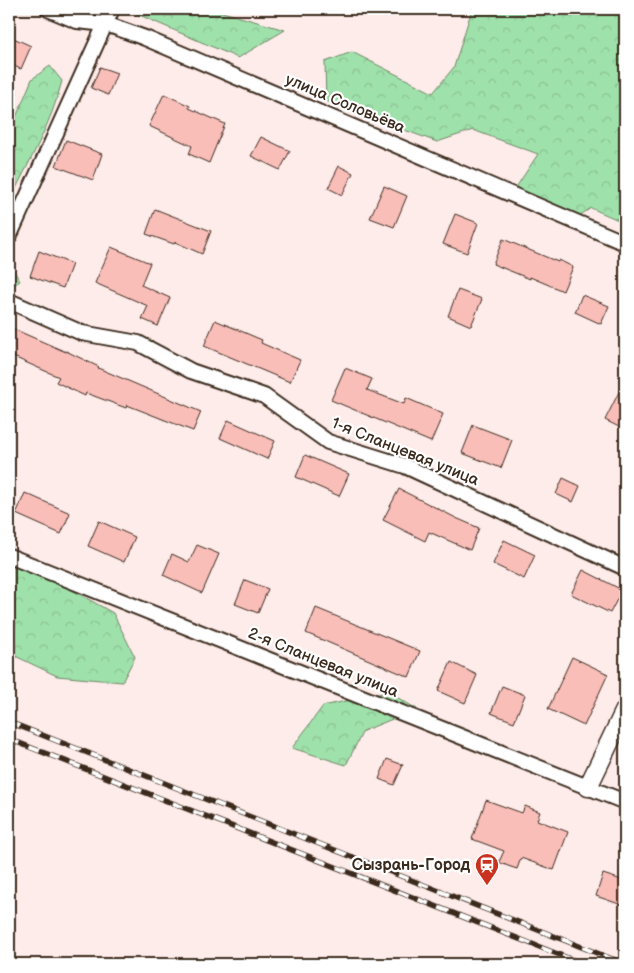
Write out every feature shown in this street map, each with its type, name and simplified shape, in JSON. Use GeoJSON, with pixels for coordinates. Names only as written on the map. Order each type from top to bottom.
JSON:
{"type":"FeatureCollection","features":[{"type":"Feature","properties":{"kind":"street","name":"улица Соловьёва"},"geometry":{"type":"LineString","coordinates":[[48,9],[77,21],[106,24],[154,42],[625,243]]}},
{"type":"Feature","properties":{"kind":"street"},"geometry":{"type":"LineString","coordinates":[[9,236],[112,9]]}},
{"type":"Feature","properties":{"kind":"street","name":"1-я Сланцевая улица"},"geometry":{"type":"LineString","coordinates":[[9,301],[82,333],[138,343],[191,371],[264,396],[328,442],[405,466],[625,568]]}},
{"type":"Feature","properties":{"kind":"street","name":"2-я Сланцевая улица"},"geometry":{"type":"LineString","coordinates":[[9,556],[625,802]]}},
{"type":"Feature","properties":{"kind":"street"},"geometry":{"type":"LineString","coordinates":[[588,788],[625,710]]}},
{"type":"Feature","properties":{"kind":"green space"},"geometry":{"type":"Polygon","coordinates":[[[140,9],[212,9],[285,30],[238,58],[137,14],[140,9]]]}},
{"type":"Feature","properties":{"kind":"green space"},"geometry":{"type":"Polygon","coordinates":[[[472,9],[625,9],[625,223],[591,208],[573,220],[515,189],[538,154],[473,130],[437,142],[326,101],[325,62],[352,52],[433,93],[454,67],[472,9]]]}},
{"type":"Feature","properties":{"kind":"green space"},"geometry":{"type":"Polygon","coordinates":[[[50,66],[62,81],[39,143],[9,202],[9,134],[32,79],[50,66]]]}},
{"type":"Feature","properties":{"kind":"green space"},"geometry":{"type":"Polygon","coordinates":[[[9,263],[20,281],[9,288],[9,263]]]}},
{"type":"Feature","properties":{"kind":"green space"},"geometry":{"type":"Polygon","coordinates":[[[9,562],[47,576],[113,613],[135,657],[122,682],[57,676],[9,653],[9,562]]]}},
{"type":"Feature","properties":{"kind":"green space"},"geometry":{"type":"Polygon","coordinates":[[[388,692],[417,709],[363,731],[346,765],[292,748],[323,706],[388,692]]]}},
{"type":"Feature","properties":{"kind":"building"},"geometry":{"type":"Polygon","coordinates":[[[9,36],[31,46],[21,69],[9,64],[9,36]]]}},
{"type":"Feature","properties":{"kind":"building"},"geometry":{"type":"Polygon","coordinates":[[[100,67],[117,73],[108,95],[91,88],[100,67]]]}},
{"type":"Feature","properties":{"kind":"building"},"geometry":{"type":"Polygon","coordinates":[[[164,94],[190,106],[189,108],[225,124],[209,163],[189,154],[192,146],[149,126],[164,94]]]}},
{"type":"Feature","properties":{"kind":"building"},"geometry":{"type":"Polygon","coordinates":[[[261,137],[290,151],[280,170],[251,156],[261,137]]]}},
{"type":"Feature","properties":{"kind":"building"},"geometry":{"type":"Polygon","coordinates":[[[66,140],[102,154],[93,180],[56,166],[66,140]]]}},
{"type":"Feature","properties":{"kind":"building"},"geometry":{"type":"Polygon","coordinates":[[[339,166],[353,173],[342,195],[328,188],[339,166]]]}},
{"type":"Feature","properties":{"kind":"building"},"geometry":{"type":"Polygon","coordinates":[[[384,186],[407,196],[394,227],[370,218],[384,186]]]}},
{"type":"Feature","properties":{"kind":"building"},"geometry":{"type":"Polygon","coordinates":[[[155,209],[211,231],[202,254],[175,242],[174,244],[146,234],[155,209]]]}},
{"type":"Feature","properties":{"kind":"building"},"geometry":{"type":"Polygon","coordinates":[[[455,214],[478,223],[467,253],[443,244],[455,214]]]}},
{"type":"Feature","properties":{"kind":"building"},"geometry":{"type":"Polygon","coordinates":[[[503,239],[573,267],[563,291],[493,264],[503,239]]]}},
{"type":"Feature","properties":{"kind":"building"},"geometry":{"type":"Polygon","coordinates":[[[111,247],[150,263],[141,285],[170,298],[158,326],[142,319],[148,306],[95,283],[111,247]]]}},
{"type":"Feature","properties":{"kind":"building"},"geometry":{"type":"Polygon","coordinates":[[[39,251],[72,264],[63,288],[30,276],[39,251]]]}},
{"type":"Feature","properties":{"kind":"building"},"geometry":{"type":"Polygon","coordinates":[[[458,290],[482,299],[471,326],[448,316],[458,290]]]}},
{"type":"Feature","properties":{"kind":"building"},"geometry":{"type":"Polygon","coordinates":[[[582,295],[609,306],[601,324],[575,312],[582,295]]]}},
{"type":"Feature","properties":{"kind":"building"},"geometry":{"type":"Polygon","coordinates":[[[215,320],[262,340],[261,343],[300,360],[290,382],[204,346],[215,320]]]}},
{"type":"Feature","properties":{"kind":"building"},"geometry":{"type":"Polygon","coordinates":[[[9,327],[201,412],[193,431],[127,405],[126,408],[86,393],[85,396],[56,382],[59,377],[9,355],[9,327]]]}},
{"type":"Feature","properties":{"kind":"building"},"geometry":{"type":"Polygon","coordinates":[[[345,368],[372,379],[367,390],[404,404],[406,398],[443,414],[431,442],[331,400],[345,368]]]}},
{"type":"Feature","properties":{"kind":"building"},"geometry":{"type":"Polygon","coordinates":[[[625,380],[625,430],[605,420],[625,380]]]}},
{"type":"Feature","properties":{"kind":"building"},"geometry":{"type":"Polygon","coordinates":[[[228,420],[275,441],[267,459],[220,438],[228,420]]]}},
{"type":"Feature","properties":{"kind":"building"},"geometry":{"type":"Polygon","coordinates":[[[473,425],[512,440],[501,468],[462,453],[473,425]]]}},
{"type":"Feature","properties":{"kind":"building"},"geometry":{"type":"Polygon","coordinates":[[[305,455],[349,474],[339,496],[296,477],[305,455]]]}},
{"type":"Feature","properties":{"kind":"building"},"geometry":{"type":"Polygon","coordinates":[[[563,478],[580,486],[573,502],[556,494],[563,478]]]}},
{"type":"Feature","properties":{"kind":"building"},"geometry":{"type":"Polygon","coordinates":[[[399,489],[479,528],[470,550],[429,532],[425,541],[383,520],[399,489]]]}},
{"type":"Feature","properties":{"kind":"building"},"geometry":{"type":"Polygon","coordinates":[[[25,493],[70,513],[61,534],[16,514],[25,493]]]}},
{"type":"Feature","properties":{"kind":"building"},"geometry":{"type":"Polygon","coordinates":[[[99,521],[135,537],[124,562],[88,546],[99,521]]]}},
{"type":"Feature","properties":{"kind":"building"},"geometry":{"type":"Polygon","coordinates":[[[504,540],[535,555],[524,579],[493,564],[504,540]]]}},
{"type":"Feature","properties":{"kind":"building"},"geometry":{"type":"Polygon","coordinates":[[[197,545],[219,554],[202,593],[163,575],[172,554],[189,562],[197,545]]]}},
{"type":"Feature","properties":{"kind":"building"},"geometry":{"type":"Polygon","coordinates":[[[583,570],[622,590],[610,613],[571,594],[583,570]]]}},
{"type":"Feature","properties":{"kind":"building"},"geometry":{"type":"Polygon","coordinates":[[[245,580],[268,589],[258,613],[235,604],[245,580]]]}},
{"type":"Feature","properties":{"kind":"building"},"geometry":{"type":"Polygon","coordinates":[[[316,608],[420,651],[409,677],[306,633],[316,608]]]}},
{"type":"Feature","properties":{"kind":"building"},"geometry":{"type":"Polygon","coordinates":[[[572,657],[608,674],[584,726],[548,709],[572,657]]]}},
{"type":"Feature","properties":{"kind":"building"},"geometry":{"type":"Polygon","coordinates":[[[451,662],[477,675],[465,703],[438,691],[451,662]]]}},
{"type":"Feature","properties":{"kind":"building"},"geometry":{"type":"Polygon","coordinates":[[[502,686],[525,695],[514,722],[491,713],[502,686]]]}},
{"type":"Feature","properties":{"kind":"building"},"geometry":{"type":"Polygon","coordinates":[[[387,759],[403,765],[394,785],[379,779],[387,759]]]}},
{"type":"Feature","properties":{"kind":"building","name":"Сызрань-Город"},"geometry":{"type":"Polygon","coordinates":[[[486,800],[522,813],[525,806],[540,812],[537,820],[568,832],[554,870],[521,858],[517,869],[508,866],[499,862],[504,851],[472,839],[486,800]]]}},
{"type":"Feature","properties":{"kind":"building"},"geometry":{"type":"Polygon","coordinates":[[[603,874],[625,881],[625,906],[596,896],[603,874]]]}},
{"type":"Feature","properties":{"kind":"railway"},"geometry":{"type":"LineString","coordinates":[[9,722],[625,964]]}},
{"type":"Feature","properties":{"kind":"railway"},"geometry":{"type":"LineString","coordinates":[[9,739],[583,964]]}},
{"type":"Feature","properties":{"kind":"place","name":"Сызрань-Город"},"geometry":{"type":"Point","coordinates":[487,886]}}]}
